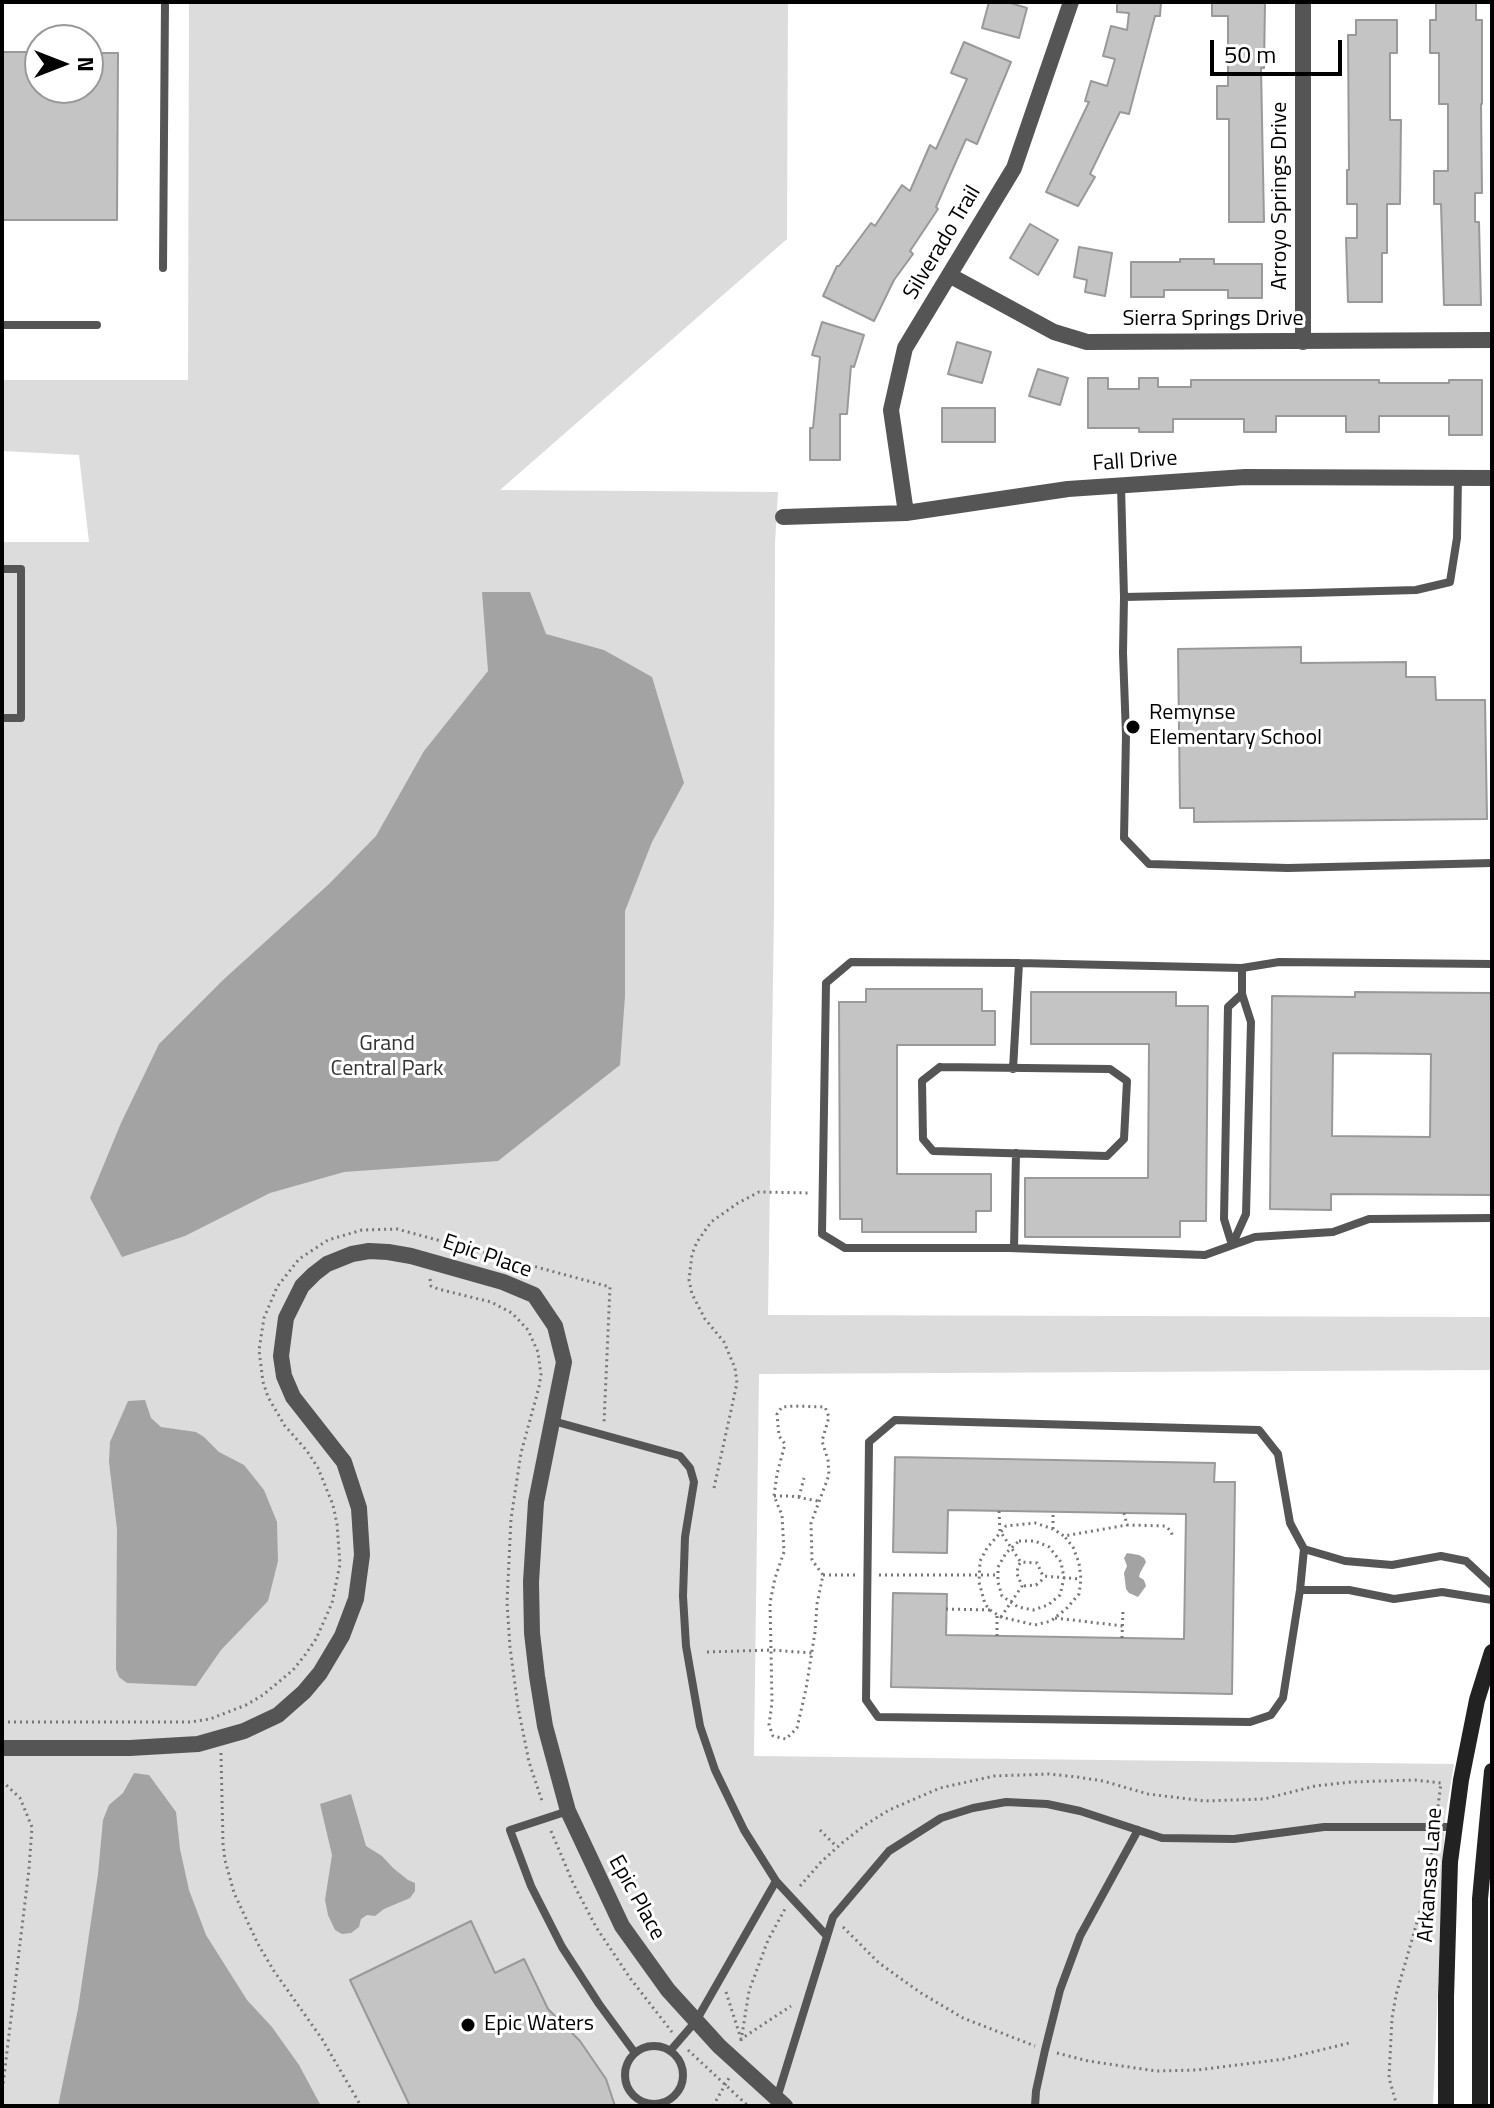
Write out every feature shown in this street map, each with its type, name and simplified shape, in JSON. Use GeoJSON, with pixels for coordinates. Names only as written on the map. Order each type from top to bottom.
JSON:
{"type":"FeatureCollection","features":[{"type":"Feature","properties":{"kind":"main road","name":"Arkansas Lane"},"geometry":{"type":"LineString","coordinates":[[1446,2106],[1450,1862],[1461,1780],[1477,1700],[1492,1652]]}},
{"type":"Feature","properties":{"kind":"main road"},"geometry":{"type":"LineString","coordinates":[[1480,2106],[1480,1899],[1492,1771]]}},
{"type":"Feature","properties":{"kind":"street","name":"Silverado Trail"},"geometry":{"type":"LineString","coordinates":[[906,513],[891,410],[905,348],[1014,168],[1071,2]]}},
{"type":"Feature","properties":{"kind":"street","name":"Arroyo Springs Drive"},"geometry":{"type":"LineString","coordinates":[[1303,2],[1303,342]]}},
{"type":"Feature","properties":{"kind":"street","name":"Sierra Springs Drive"},"geometry":{"type":"LineString","coordinates":[[949,275],[1054,332],[1087,342],[1492,340]]}},
{"type":"Feature","properties":{"kind":"street","name":"Fall Drive"},"geometry":{"type":"LineString","coordinates":[[783,517],[906,513],[1068,489],[1245,477],[1492,478]]}},
{"type":"Feature","properties":{"kind":"street","name":"Epic Place"},"geometry":{"type":"LineString","coordinates":[[2,1748],[130,1748],[198,1744],[244,1731],[278,1715],[320,1673],[342,1636],[356,1599],[362,1555],[359,1508],[344,1462],[293,1397],[284,1376],[281,1356],[286,1318],[302,1286],[314,1274],[327,1264],[352,1254],[388,1252],[503,1282],[534,1295],[555,1326],[564,1362],[536,1502],[531,1582],[532,1633],[545,1726],[568,1811],[622,1926],[668,1990],[780,2102]]}},
{"type":"Feature","properties":{"kind":"lane"},"geometry":{"type":"LineString","coordinates":[[163,268],[165,2]]}},
{"type":"Feature","properties":{"kind":"lane"},"geometry":{"type":"LineString","coordinates":[[2,325],[97,325]]}},
{"type":"Feature","properties":{"kind":"lane"},"geometry":{"type":"LineString","coordinates":[[1124,597],[1416,590],[1450,582],[1457,538],[1458,478]]}},
{"type":"Feature","properties":{"kind":"lane"},"geometry":{"type":"LineString","coordinates":[[1121,485],[1126,735],[1124,838],[1149,864],[1288,868],[1492,863]]}},
{"type":"Feature","properties":{"kind":"lane"},"geometry":{"type":"LineString","coordinates":[[2,569],[21,569],[21,718],[2,718]]}},
{"type":"Feature","properties":{"kind":"lane"},"geometry":{"type":"LineString","coordinates":[[1492,964],[1279,962],[1242,968],[851,962],[826,983],[822,1234],[845,1248],[1014,1248],[1205,1255],[1255,1237],[1333,1232],[1369,1219],[1492,1218]]}},
{"type":"Feature","properties":{"kind":"lane"},"geometry":{"type":"LineString","coordinates":[[1013,1069],[1019,963]]}},
{"type":"Feature","properties":{"kind":"lane"},"geometry":{"type":"LineString","coordinates":[[1232,1245],[1246,1214],[1251,1022],[1242,994],[1242,968]]}},
{"type":"Feature","properties":{"kind":"lane"},"geometry":{"type":"LineString","coordinates":[[1232,1245],[1224,1219],[1228,1007],[1242,994]]}},
{"type":"Feature","properties":{"kind":"lane"},"geometry":{"type":"LineString","coordinates":[[940,1067],[1013,1069],[1110,1069],[1127,1081],[1124,1139],[1107,1156],[933,1151],[923,1139],[922,1081],[940,1067]]}},
{"type":"Feature","properties":{"kind":"lane"},"geometry":{"type":"LineString","coordinates":[[1014,1248],[1016,1153]]}},
{"type":"Feature","properties":{"kind":"lane"},"geometry":{"type":"LineString","coordinates":[[895,1420],[1259,1430],[1278,1454],[1290,1523],[1304,1549],[1283,1698],[1271,1715],[1250,1722],[878,1717],[866,1700],[869,1442],[895,1420]]}},
{"type":"Feature","properties":{"kind":"lane"},"geometry":{"type":"LineString","coordinates":[[553,1421],[680,1456],[690,1468],[694,1482],[685,1537],[683,1596],[686,1646],[700,1726],[715,1770],[744,1830],[776,1881],[826,1935]]}},
{"type":"Feature","properties":{"kind":"lane"},"geometry":{"type":"LineString","coordinates":[[1304,1549],[1345,1561],[1392,1565],[1441,1556],[1466,1561],[1492,1585]]}},
{"type":"Feature","properties":{"kind":"lane"},"geometry":{"type":"LineString","coordinates":[[1300,1590],[1349,1590],[1394,1599],[1442,1592],[1492,1600]]}},
{"type":"Feature","properties":{"kind":"lane"},"geometry":{"type":"LineString","coordinates":[[780,2102],[833,1917],[889,1851],[941,1818],[1006,1802],[1047,1804],[1080,1811],[1162,1838],[1234,1839],[1324,1827],[1455,1827]]}},
{"type":"Feature","properties":{"kind":"lane"},"geometry":{"type":"LineString","coordinates":[[568,1811],[510,1830],[531,1886],[562,1947],[635,2053]]}},
{"type":"Feature","properties":{"kind":"lane"},"geometry":{"type":"LineString","coordinates":[[1035,2106],[1060,1990],[1080,1936],[1138,1830]]}},
{"type":"Feature","properties":{"kind":"lane"},"geometry":{"type":"LineString","coordinates":[[670,2051],[696,2021],[776,1881]]}},
{"type":"Feature","properties":{"kind":"lane"},"geometry":{"type":"LineString","coordinates":[[656,2046],[670,2051],[677,2057],[683,2074],[679,2091],[657,2105],[649,2105],[634,2097],[626,2083],[626,2067],[635,2053],[656,2046]]}},
{"type":"Feature","properties":{"kind":"path"},"geometry":{"type":"LineString","coordinates":[[714,1488],[737,1383],[735,1368],[724,1342],[705,1319],[692,1294],[689,1280],[692,1254],[711,1222],[759,1192],[823,1193]]}},
{"type":"Feature","properties":{"kind":"path"},"geometry":{"type":"LineString","coordinates":[[2,1722],[190,1722],[213,1718],[263,1695],[293,1670],[316,1639],[337,1584],[340,1544],[333,1505],[318,1468],[285,1426],[268,1397],[259,1350],[264,1318],[273,1294],[287,1272],[328,1240],[353,1232],[397,1229],[610,1287],[604,1435]]}},
{"type":"Feature","properties":{"kind":"path"},"geometry":{"type":"LineString","coordinates":[[782,1407],[825,1407],[829,1417],[822,1441],[829,1475],[819,1501],[811,1523],[812,1560],[823,1575],[806,1689],[797,1728],[786,1739],[773,1736],[769,1725],[772,1703],[770,1603],[784,1552],[782,1515],[774,1496],[785,1444],[779,1436],[777,1414],[782,1407]]}},
{"type":"Feature","properties":{"kind":"path"},"geometry":{"type":"LineString","coordinates":[[799,1497],[804,1478]]}},
{"type":"Feature","properties":{"kind":"path"},"geometry":{"type":"LineString","coordinates":[[774,1496],[819,1501]]}},
{"type":"Feature","properties":{"kind":"path"},"geometry":{"type":"LineString","coordinates":[[999,1511],[1000,1531],[1021,1562]]}},
{"type":"Feature","properties":{"kind":"path"},"geometry":{"type":"LineString","coordinates":[[1053,1512],[1053,1529]]}},
{"type":"Feature","properties":{"kind":"path"},"geometry":{"type":"LineString","coordinates":[[1124,1513],[1127,1525]]}},
{"type":"Feature","properties":{"kind":"path"},"geometry":{"type":"LineString","coordinates":[[1035,1523],[1053,1529],[1073,1547],[1079,1563],[1079,1594],[1051,1621],[1035,1625],[1016,1622],[990,1610],[985,1604],[979,1577],[980,1561],[1000,1531],[1006,1526],[1035,1523]]}},
{"type":"Feature","properties":{"kind":"path"},"geometry":{"type":"LineString","coordinates":[[1064,1536],[1127,1525],[1165,1526],[1173,1538]]}},
{"type":"Feature","properties":{"kind":"path"},"geometry":{"type":"LineString","coordinates":[[1019,1541],[1035,1541],[1049,1547],[1061,1562],[1064,1578],[1060,1595],[1048,1605],[1033,1610],[1018,1607],[1002,1596],[998,1567],[1012,1548],[1019,1541]]}},
{"type":"Feature","properties":{"kind":"path"},"geometry":{"type":"LineString","coordinates":[[1021,1562],[1037,1563],[1043,1576],[1036,1585],[1022,1586]]}},
{"type":"Feature","properties":{"kind":"path"},"geometry":{"type":"LineString","coordinates":[[1021,1562],[1017,1574],[1022,1586]]}},
{"type":"Feature","properties":{"kind":"path"},"geometry":{"type":"LineString","coordinates":[[823,1575],[998,1575]]}},
{"type":"Feature","properties":{"kind":"path"},"geometry":{"type":"LineString","coordinates":[[1043,1576],[1081,1579]]}},
{"type":"Feature","properties":{"kind":"path"},"geometry":{"type":"LineString","coordinates":[[997,1636],[999,1616],[1022,1586]]}},
{"type":"Feature","properties":{"kind":"path"},"geometry":{"type":"LineString","coordinates":[[946,1609],[990,1610]]}},
{"type":"Feature","properties":{"kind":"path"},"geometry":{"type":"LineString","coordinates":[[1122,1638],[1123,1609]]}},
{"type":"Feature","properties":{"kind":"path"},"geometry":{"type":"LineString","coordinates":[[1055,1618],[1123,1626]]}},
{"type":"Feature","properties":{"kind":"path"},"geometry":{"type":"LineString","coordinates":[[707,1652],[771,1650],[812,1653]]}},
{"type":"Feature","properties":{"kind":"path"},"geometry":{"type":"LineString","coordinates":[[213,1718],[221,1763],[223,1844],[234,1893],[274,1971],[322,2039],[361,2106]]}},
{"type":"Feature","properties":{"kind":"path"},"geometry":{"type":"LineString","coordinates":[[713,2106],[738,2063],[749,1991],[768,1940],[802,1883],[837,1847],[865,1825],[914,1798],[940,1788],[994,1776],[1035,1773],[1103,1781],[1148,1794],[1204,1801],[1264,1799],[1315,1786],[1351,1782],[1415,1780],[1441,1783],[1424,1898],[1392,2018],[1389,2078],[1397,2106]]}},
{"type":"Feature","properties":{"kind":"path"},"geometry":{"type":"LineString","coordinates":[[2,1781],[20,1798],[32,1827],[2,2093]]}},
{"type":"Feature","properties":{"kind":"path"},"geometry":{"type":"LineString","coordinates":[[820,1830],[837,1847]]}},
{"type":"Feature","properties":{"kind":"path"},"geometry":{"type":"LineString","coordinates":[[833,1917],[879,1963],[963,2018],[1045,2050],[1088,2061],[1156,2071],[1198,2070],[1284,2059],[1349,2043]]}},
{"type":"Feature","properties":{"kind":"path"},"geometry":{"type":"LineString","coordinates":[[721,1977],[741,2039]]}},
{"type":"Feature","properties":{"kind":"path"},"geometry":{"type":"LineString","coordinates":[[741,2039],[808,1996]]}},
{"type":"Feature","properties":{"kind":"green space","name":"Grand Central Park"},"geometry":{"type":"Polygon","coordinates":[[[189,2],[788,2],[787,239],[500,490],[778,492],[768,1315],[1492,1317],[1492,1370],[759,1374],[754,1756],[1454,1764],[1445,1818],[1433,2106],[2,2106],[2,542],[89,542],[79,455],[2,451],[2,380],[188,380],[189,2]]]}},
{"type":"Feature","properties":{"kind":"shaded area"},"geometry":{"type":"Polygon","coordinates":[[[482,592],[530,592],[546,634],[604,650],[652,677],[684,783],[652,842],[625,911],[625,996],[620,1065],[498,1161],[344,1172],[270,1193],[185,1236],[122,1257],[90,1198],[159,1044],[376,836],[424,751],[488,671],[482,592]]]}},
{"type":"Feature","properties":{"kind":"shaded area"},"geometry":{"type":"Polygon","coordinates":[[[145,1400],[151,1418],[161,1427],[196,1432],[219,1452],[244,1465],[264,1490],[277,1522],[278,1561],[268,1601],[221,1650],[196,1686],[127,1683],[119,1677],[116,1669],[117,1529],[109,1462],[110,1442],[128,1401],[145,1400]]]}},
{"type":"Feature","properties":{"kind":"shaded area"},"geometry":{"type":"Polygon","coordinates":[[[1127,1553],[1139,1555],[1146,1562],[1139,1577],[1146,1586],[1138,1597],[1126,1589],[1124,1573],[1127,1566],[1124,1558],[1127,1553]]]}},
{"type":"Feature","properties":{"kind":"shaded area"},"geometry":{"type":"Polygon","coordinates":[[[134,1773],[149,1775],[176,1812],[189,1890],[206,1935],[247,2000],[272,2027],[299,2065],[321,2106],[58,2106],[78,2009],[103,1820],[109,1805],[123,1793],[134,1773]]]}},
{"type":"Feature","properties":{"kind":"shaded area"},"geometry":{"type":"Polygon","coordinates":[[[351,1794],[366,1846],[415,1883],[415,1891],[410,1898],[375,1916],[367,1915],[351,1933],[342,1934],[335,1930],[325,1900],[332,1855],[320,1804],[351,1794]]]}},
{"type":"Feature","properties":{"kind":"building"},"geometry":{"type":"Polygon","coordinates":[[[989,2],[1007,2],[1027,8],[1019,38],[982,28],[989,2]]]}},
{"type":"Feature","properties":{"kind":"building"},"geometry":{"type":"Polygon","coordinates":[[[1117,2],[1161,2],[1160,16],[1155,16],[1129,114],[1120,112],[1090,174],[1095,177],[1078,206],[1046,192],[1089,102],[1085,101],[1091,81],[1107,86],[1115,59],[1103,56],[1111,26],[1127,30],[1129,13],[1117,12],[1117,2]]]}},
{"type":"Feature","properties":{"kind":"building"},"geometry":{"type":"Polygon","coordinates":[[[1212,2],[1265,2],[1264,68],[1261,68],[1264,222],[1229,222],[1229,119],[1217,119],[1217,86],[1228,86],[1228,16],[1212,16],[1212,2]]]}},
{"type":"Feature","properties":{"kind":"building"},"geometry":{"type":"Polygon","coordinates":[[[1436,2],[1476,2],[1476,20],[1482,20],[1482,193],[1475,193],[1475,222],[1479,222],[1481,305],[1444,305],[1441,204],[1434,204],[1434,171],[1448,171],[1448,104],[1439,104],[1439,53],[1430,53],[1430,20],[1436,20],[1436,2]]]}},
{"type":"Feature","properties":{"kind":"building"},"geometry":{"type":"Polygon","coordinates":[[[1356,20],[1397,20],[1397,53],[1390,53],[1390,120],[1401,120],[1400,204],[1387,204],[1387,253],[1382,253],[1382,302],[1348,302],[1346,238],[1357,238],[1357,204],[1347,204],[1348,35],[1356,35],[1356,20]]]}},
{"type":"Feature","properties":{"kind":"building"},"geometry":{"type":"Polygon","coordinates":[[[964,42],[1011,62],[977,144],[966,139],[936,207],[938,209],[910,251],[913,254],[894,280],[874,321],[823,296],[837,266],[871,223],[875,226],[902,185],[910,191],[930,145],[936,149],[967,79],[951,73],[964,42]]]}},
{"type":"Feature","properties":{"kind":"building"},"geometry":{"type":"Polygon","coordinates":[[[2,52],[24,52],[24,104],[104,104],[104,53],[118,53],[117,220],[2,220],[2,52]]]}},
{"type":"Feature","properties":{"kind":"building"},"geometry":{"type":"Polygon","coordinates":[[[1030,224],[1058,240],[1038,275],[1010,258],[1030,224]]]}},
{"type":"Feature","properties":{"kind":"building"},"geometry":{"type":"Polygon","coordinates":[[[1079,247],[1112,253],[1105,296],[1085,292],[1087,280],[1074,277],[1079,247]]]}},
{"type":"Feature","properties":{"kind":"building"},"geometry":{"type":"Polygon","coordinates":[[[1180,259],[1214,259],[1214,264],[1262,264],[1262,298],[1228,298],[1228,290],[1164,290],[1164,297],[1131,297],[1131,262],[1180,262],[1180,259]]]}},
{"type":"Feature","properties":{"kind":"building"},"geometry":{"type":"Polygon","coordinates":[[[822,322],[864,335],[854,367],[851,366],[847,414],[840,414],[840,460],[810,460],[810,428],[813,428],[820,357],[812,355],[822,322]]]}},
{"type":"Feature","properties":{"kind":"building"},"geometry":{"type":"Polygon","coordinates":[[[957,342],[991,352],[982,383],[948,374],[957,342]]]}},
{"type":"Feature","properties":{"kind":"building"},"geometry":{"type":"Polygon","coordinates":[[[1038,369],[1068,378],[1060,405],[1029,396],[1038,369]]]}},
{"type":"Feature","properties":{"kind":"building"},"geometry":{"type":"Polygon","coordinates":[[[1088,378],[1108,378],[1108,389],[1139,389],[1139,378],[1158,378],[1158,387],[1191,387],[1191,380],[1449,383],[1449,380],[1482,380],[1482,435],[1449,435],[1449,416],[1379,416],[1379,432],[1346,432],[1346,416],[1276,416],[1276,432],[1244,432],[1244,419],[1173,419],[1173,432],[1088,428],[1088,378]]]}},
{"type":"Feature","properties":{"kind":"building"},"geometry":{"type":"Polygon","coordinates":[[[942,408],[995,408],[995,442],[942,442],[942,408]]]}},
{"type":"Feature","properties":{"kind":"building"},"geometry":{"type":"Polygon","coordinates":[[[1301,647],[1301,663],[1406,662],[1406,677],[1435,677],[1436,700],[1485,700],[1487,819],[1194,822],[1194,808],[1180,808],[1178,649],[1301,647]]]}},
{"type":"Feature","properties":{"kind":"building"},"geometry":{"type":"Polygon","coordinates":[[[866,989],[982,989],[982,1011],[995,1011],[995,1045],[897,1045],[897,1174],[991,1174],[991,1211],[976,1211],[976,1232],[862,1232],[862,1219],[840,1219],[839,1002],[866,1002],[866,989]]]}},
{"type":"Feature","properties":{"kind":"building"},"geometry":{"type":"Polygon","coordinates":[[[1031,992],[1176,992],[1176,1006],[1208,1006],[1206,1221],[1180,1221],[1180,1237],[1025,1237],[1025,1178],[1148,1178],[1149,1044],[1031,1044],[1031,992]]]}},
{"type":"Feature","properties":{"kind":"building"},"geometry":{"type":"Polygon","coordinates":[[[1355,992],[1492,993],[1492,1195],[1331,1194],[1331,1210],[1270,1209],[1272,996],[1355,997],[1355,992]],[[1333,1053],[1332,1136],[1430,1137],[1431,1054],[1333,1053]]]}},
{"type":"Feature","properties":{"kind":"building"},"geometry":{"type":"Polygon","coordinates":[[[895,1457],[1215,1463],[1214,1482],[1235,1482],[1232,1694],[891,1687],[893,1593],[947,1594],[946,1635],[1184,1639],[1186,1514],[948,1510],[947,1553],[893,1552],[895,1457]]]}},
{"type":"Feature","properties":{"kind":"building","name":"Epic Waters"},"geometry":{"type":"Polygon","coordinates":[[[471,1921],[495,1973],[524,1959],[548,2009],[580,2041],[606,2079],[615,2106],[410,2106],[350,1980],[471,1921]]]}},
{"type":"Feature","properties":{"kind":"place","name":"Remynse Elementary School"},"geometry":{"type":"Point","coordinates":[1133,727]}},
{"type":"Feature","properties":{"kind":"place","name":"Epic Waters"},"geometry":{"type":"Point","coordinates":[468,2025]}}]}
